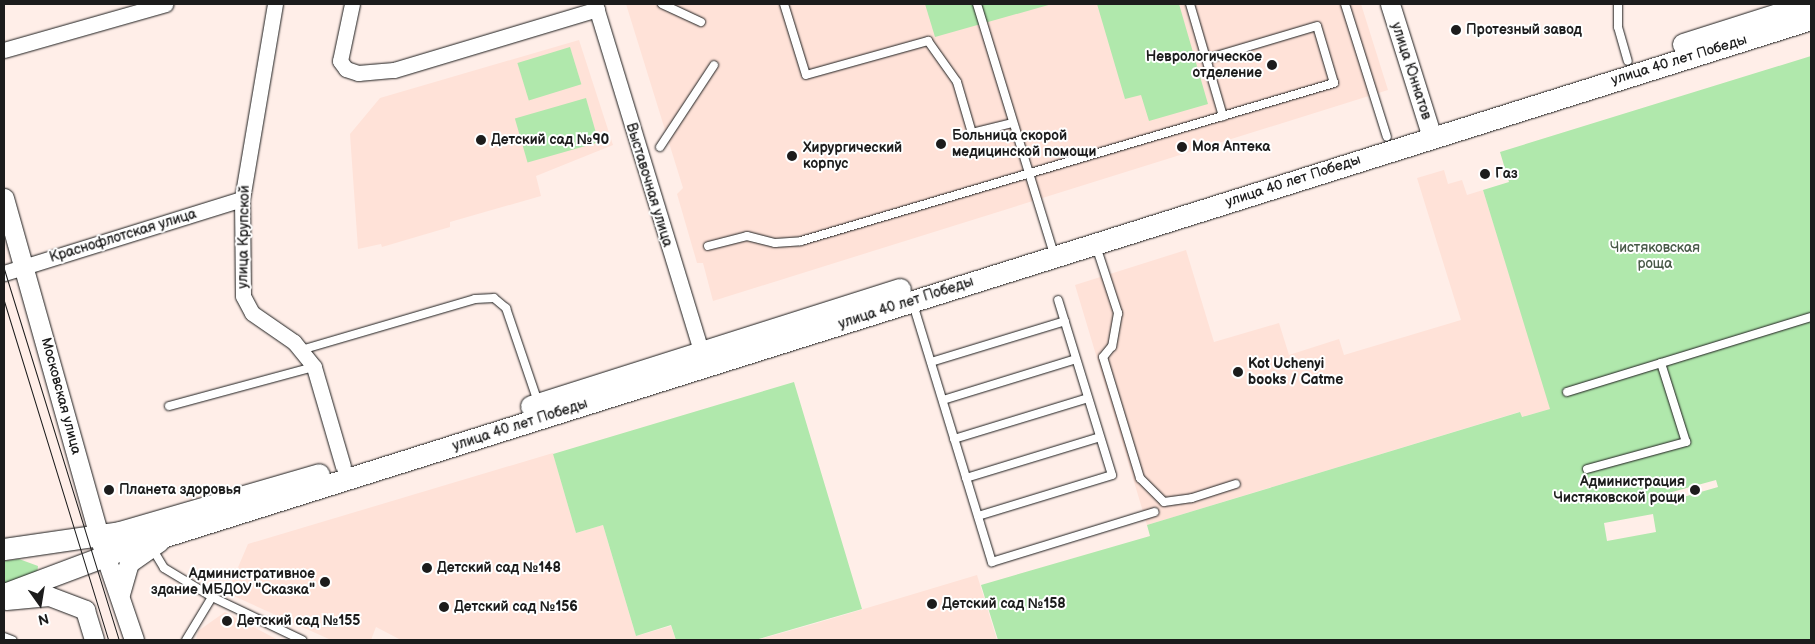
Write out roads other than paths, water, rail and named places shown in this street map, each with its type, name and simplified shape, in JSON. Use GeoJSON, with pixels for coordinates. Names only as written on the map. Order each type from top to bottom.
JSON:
{"type":"FeatureCollection","features":[{"type":"Feature","properties":{"kind":"main road","name":"улица 40 лет Победы"},"geometry":{"type":"LineString","coordinates":[[4,549],[102,546],[173,534],[703,359],[1053,250],[1096,244],[1430,131],[1777,9],[1809,4]]}},
{"type":"Feature","properties":{"kind":"main road","name":"улица 40 лет Победы"},"geometry":{"type":"LineString","coordinates":[[4,594],[102,546],[343,466],[538,404],[912,300],[1053,250],[1387,137],[1430,131],[1811,19]]}},
{"type":"Feature","properties":{"kind":"street"},"geometry":{"type":"LineString","coordinates":[[4,50],[166,4]]}},
{"type":"Feature","properties":{"kind":"street","name":"улица Крупской"},"geometry":{"type":"LineString","coordinates":[[275,4],[242,199],[242,296],[252,313],[294,342],[314,367],[343,466]]}},
{"type":"Feature","properties":{"kind":"street"},"geometry":{"type":"LineString","coordinates":[[352,4],[340,62],[346,68],[358,73],[394,70],[596,6]]}},
{"type":"Feature","properties":{"kind":"street","name":"улица Юннатов"},"geometry":{"type":"LineString","coordinates":[[1390,4],[1430,131]]}},
{"type":"Feature","properties":{"kind":"street","name":"Выставочная улица"},"geometry":{"type":"LineString","coordinates":[[596,6],[703,359]]}},
{"type":"Feature","properties":{"kind":"street","name":"Московская улица"},"geometry":{"type":"LineString","coordinates":[[4,198],[25,266],[102,546],[120,594],[134,640]]}},
{"type":"Feature","properties":{"kind":"street","name":"Краснофлотская улица"},"geometry":{"type":"LineString","coordinates":[[4,273],[242,199]]}},
{"type":"Feature","properties":{"kind":"street"},"geometry":{"type":"LineString","coordinates":[[120,594],[129,564],[151,546],[173,534]]}},
{"type":"Feature","properties":{"kind":"street"},"geometry":{"type":"LineString","coordinates":[[4,600],[49,596],[85,610],[94,640]]}},
{"type":"Feature","properties":{"kind":"lane"},"geometry":{"type":"LineString","coordinates":[[662,4],[701,22]]}},
{"type":"Feature","properties":{"kind":"lane"},"geometry":{"type":"LineString","coordinates":[[784,4],[806,75],[928,41],[957,82],[972,134],[1012,123]]}},
{"type":"Feature","properties":{"kind":"lane"},"geometry":{"type":"LineString","coordinates":[[977,4],[1012,123],[1053,250]]}},
{"type":"Feature","properties":{"kind":"lane"},"geometry":{"type":"LineString","coordinates":[[1190,4],[1223,116]]}},
{"type":"Feature","properties":{"kind":"lane"},"geometry":{"type":"LineString","coordinates":[[1345,4],[1387,137]]}},
{"type":"Feature","properties":{"kind":"lane"},"geometry":{"type":"LineString","coordinates":[[1618,4],[1618,27],[1628,61]]}},
{"type":"Feature","properties":{"kind":"lane"},"geometry":{"type":"LineString","coordinates":[[708,246],[747,236],[775,243],[801,241],[1334,83],[1317,26],[1206,59]]}},
{"type":"Feature","properties":{"kind":"lane"},"geometry":{"type":"LineString","coordinates":[[660,147],[714,65]]}},
{"type":"Feature","properties":{"kind":"lane"},"geometry":{"type":"LineString","coordinates":[[1096,244],[1118,313],[1112,346],[1103,357],[1140,478],[1164,502],[1192,498],[1236,484]]}},
{"type":"Feature","properties":{"kind":"lane"},"geometry":{"type":"LineString","coordinates":[[301,350],[475,299],[494,298],[506,308],[538,404]]}},
{"type":"Feature","properties":{"kind":"lane"},"geometry":{"type":"LineString","coordinates":[[912,300],[992,562],[1155,512]]}},
{"type":"Feature","properties":{"kind":"lane"},"geometry":{"type":"LineString","coordinates":[[978,516],[1112,475],[1058,300]]}},
{"type":"Feature","properties":{"kind":"lane"},"geometry":{"type":"LineString","coordinates":[[1567,392],[1811,317]]}},
{"type":"Feature","properties":{"kind":"lane"},"geometry":{"type":"LineString","coordinates":[[931,362],[1065,321]]}},
{"type":"Feature","properties":{"kind":"lane"},"geometry":{"type":"LineString","coordinates":[[943,400],[1076,359]]}},
{"type":"Feature","properties":{"kind":"lane"},"geometry":{"type":"LineString","coordinates":[[1587,469],[1686,442],[1661,364]]}},
{"type":"Feature","properties":{"kind":"lane"},"geometry":{"type":"LineString","coordinates":[[169,406],[314,367]]}},
{"type":"Feature","properties":{"kind":"lane"},"geometry":{"type":"LineString","coordinates":[[954,439],[1088,398]]}},
{"type":"Feature","properties":{"kind":"lane"},"geometry":{"type":"LineString","coordinates":[[966,478],[1100,437]]}},
{"type":"Feature","properties":{"kind":"lane"},"geometry":{"type":"LineString","coordinates":[[151,546],[164,568],[212,597],[302,640]]}},
{"type":"Feature","properties":{"kind":"lane"},"geometry":{"type":"LineString","coordinates":[[186,640],[212,597]]}},
{"type":"Feature","properties":{"kind":"lane"},"geometry":{"type":"LineString","coordinates":[[4,637],[12,640]]}},
{"type":"Feature","properties":{"kind":"tram line"},"geometry":{"type":"LineString","coordinates":[[4,269],[119,640]]}},
{"type":"Feature","properties":{"kind":"tram line"},"geometry":{"type":"LineString","coordinates":[[4,301],[108,640]]}},
{"type":"Feature","properties":{"kind":"place","name":"Протезный завод"},"geometry":{"type":"Point","coordinates":[1456,30]}},
{"type":"Feature","properties":{"kind":"place","name":"Неврологическое отделение"},"geometry":{"type":"Point","coordinates":[1272,65]}},
{"type":"Feature","properties":{"kind":"place","name":"Детский сад №90"},"geometry":{"type":"Point","coordinates":[481,140]}},
{"type":"Feature","properties":{"kind":"place","name":"Больница скорой медицинской помощи"},"geometry":{"type":"Point","coordinates":[941,144]}},
{"type":"Feature","properties":{"kind":"place","name":"Моя Аптека"},"geometry":{"type":"Point","coordinates":[1182,147]}},
{"type":"Feature","properties":{"kind":"place","name":"Хирургический корпус"},"geometry":{"type":"Point","coordinates":[792,156]}},
{"type":"Feature","properties":{"kind":"place","name":"Газ"},"geometry":{"type":"Point","coordinates":[1485,174]}},
{"type":"Feature","properties":{"kind":"place","name":"Kot Uchenyi books / Catme"},"geometry":{"type":"Point","coordinates":[1238,372]}},
{"type":"Feature","properties":{"kind":"place","name":"Планета здоровья"},"geometry":{"type":"Point","coordinates":[109,490]}},
{"type":"Feature","properties":{"kind":"place","name":"Администрация Чистяковской рощи"},"geometry":{"type":"Point","coordinates":[1695,490]}},
{"type":"Feature","properties":{"kind":"place","name":"Детский сад №148"},"geometry":{"type":"Point","coordinates":[427,568]}},
{"type":"Feature","properties":{"kind":"place","name":"Административное здание МБДОУ \"Сказка\""},"geometry":{"type":"Point","coordinates":[325,582]}},
{"type":"Feature","properties":{"kind":"place","name":"Детский сад №158"},"geometry":{"type":"Point","coordinates":[932,604]}},
{"type":"Feature","properties":{"kind":"place","name":"Детский сад №156"},"geometry":{"type":"Point","coordinates":[444,607]}},
{"type":"Feature","properties":{"kind":"place","name":"Детский сад №155"},"geometry":{"type":"Point","coordinates":[227,621]}},
{"type":"Feature","properties":{"kind":"park label","name":"Чистяковская роща"},"geometry":{"type":"Point","coordinates":[1655,256]}}]}
